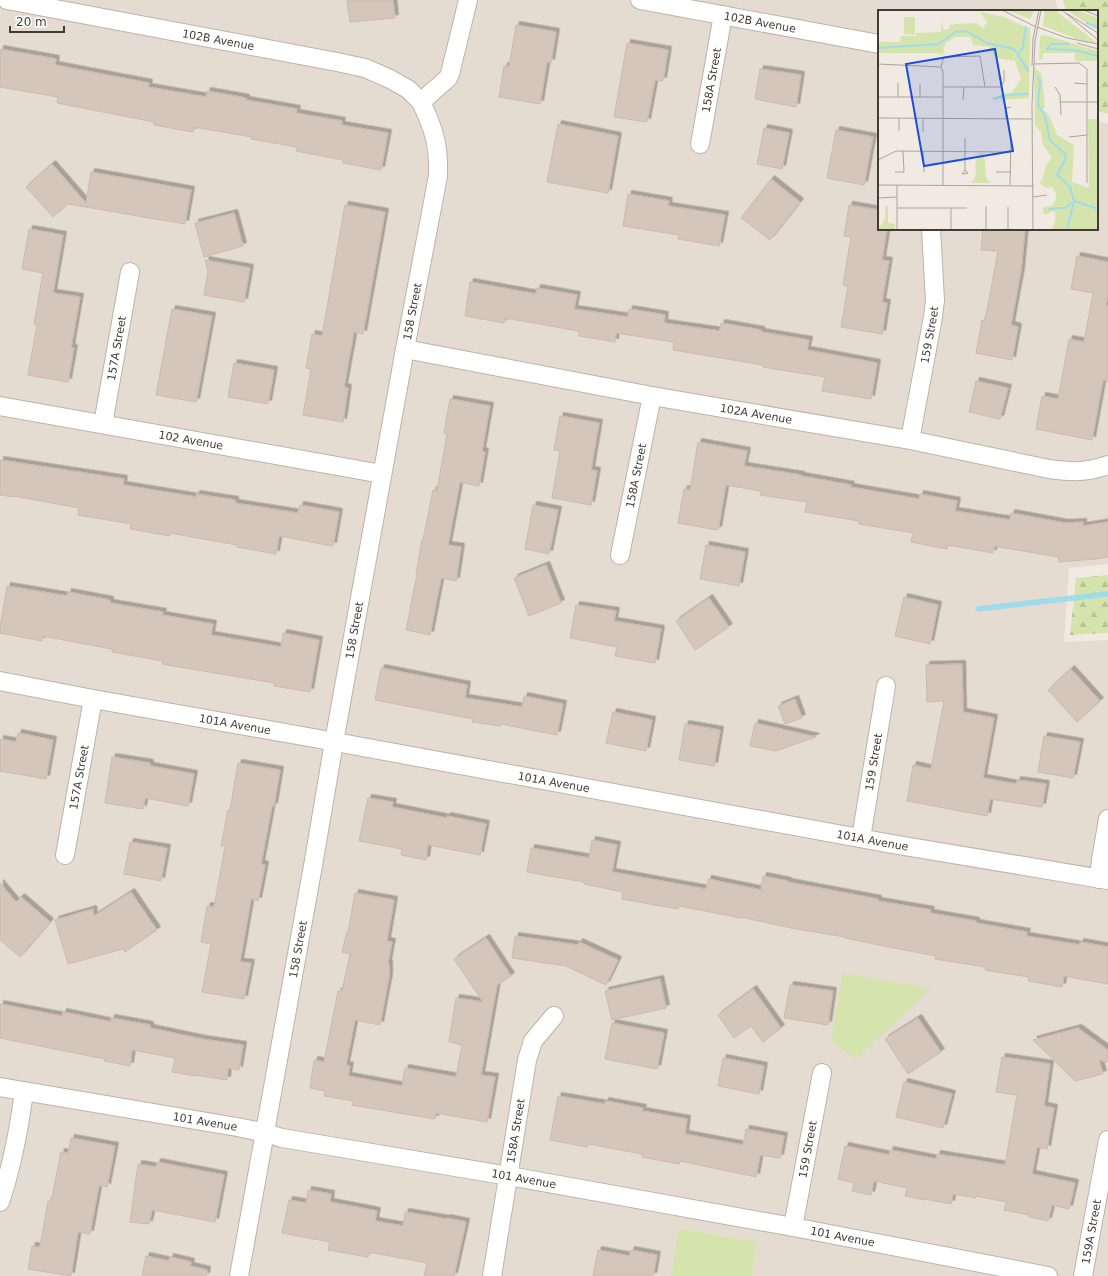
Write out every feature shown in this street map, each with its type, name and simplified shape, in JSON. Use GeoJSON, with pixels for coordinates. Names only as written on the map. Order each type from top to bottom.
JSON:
{"type":"FeatureCollection","features":[{"type":"Feature","properties":{"kind":"street","name":"102B Avenue"},"geometry":{"type":"LineString","coordinates":[[7,0],[365,68],[390,79],[408,90],[421,102]]}},
{"type":"Feature","properties":{"kind":"street"},"geometry":{"type":"LineString","coordinates":[[421,102],[448,78],[450,74],[468,0]]}},
{"type":"Feature","properties":{"kind":"street","name":"102B Avenue"},"geometry":{"type":"LineString","coordinates":[[640,0],[702,6],[723,15],[878,44]]}},
{"type":"Feature","properties":{"kind":"street","name":"158A Street"},"geometry":{"type":"LineString","coordinates":[[700,144],[723,15]]}},
{"type":"Feature","properties":{"kind":"street","name":"158 Street"},"geometry":{"type":"LineString","coordinates":[[239,1276],[266,1133],[404,349],[438,176],[436,143],[431,123],[421,102]]}},
{"type":"Feature","properties":{"kind":"street","name":"159 Street"},"geometry":{"type":"LineString","coordinates":[[910,440],[935,300],[931,230]]}},
{"type":"Feature","properties":{"kind":"street","name":"157A Street"},"geometry":{"type":"LineString","coordinates":[[103,424],[130,272]]}},
{"type":"Feature","properties":{"kind":"street","name":"102A Avenue"},"geometry":{"type":"LineString","coordinates":[[404,349],[652,396],[910,440],[1049,469],[1070,472],[1091,470],[1108,465]]}},
{"type":"Feature","properties":{"kind":"street","name":"158A Street"},"geometry":{"type":"LineString","coordinates":[[620,554],[652,396]]}},
{"type":"Feature","properties":{"kind":"street","name":"102 Avenue"},"geometry":{"type":"LineString","coordinates":[[0,406],[382,474]]}},
{"type":"Feature","properties":{"kind":"street","name":"101A Avenue"},"geometry":{"type":"LineString","coordinates":[[0,681],[861,838],[1103,879]]}},
{"type":"Feature","properties":{"kind":"street","name":"159 Street"},"geometry":{"type":"LineString","coordinates":[[861,838],[886,686]]}},
{"type":"Feature","properties":{"kind":"street","name":"157A Street"},"geometry":{"type":"LineString","coordinates":[[65,855],[93,699]]}},
{"type":"Feature","properties":{"kind":"street"},"geometry":{"type":"LineString","coordinates":[[1103,879],[1101,860],[1108,820]]}},
{"type":"Feature","properties":{"kind":"street","name":"158A Street"},"geometry":{"type":"LineString","coordinates":[[492,1276],[527,1060],[533,1041],[554,1016]]}},
{"type":"Feature","properties":{"kind":"street","name":"159 Street"},"geometry":{"type":"LineString","coordinates":[[793,1227],[822,1073]]}},
{"type":"Feature","properties":{"kind":"street","name":"101 Avenue"},"geometry":{"type":"LineString","coordinates":[[0,1087],[237,1127],[282,1138],[508,1176],[793,1227],[1048,1276]]}},
{"type":"Feature","properties":{"kind":"street"},"geometry":{"type":"LineString","coordinates":[[0,1202],[6,1184],[18,1131],[24,1092]]}},
{"type":"Feature","properties":{"kind":"street","name":"159A Street"},"geometry":{"type":"LineString","coordinates":[[1083,1276],[1108,1140]]}},
{"type":"Feature","properties":{"kind":"shaded area"},"geometry":{"type":"Polygon","coordinates":[[[0,0],[1056,0],[1058,10],[878,10],[878,230],[1098,230],[1098,121],[1108,124],[1108,564],[1069,568],[1064,642],[1108,640],[1108,1276],[752,1276],[757,1242],[680,1228],[671,1276],[0,1276],[0,0]]]}},
{"type":"Feature","properties":{"kind":"green space"},"geometry":{"type":"Polygon","coordinates":[[[1063,0],[1108,0],[1108,114],[1098,111],[1098,10],[1066,10],[1063,0]]]}},
{"type":"Feature","properties":{"kind":"green space"},"geometry":{"type":"Polygon","coordinates":[[[1108,575],[1108,633],[1070,635],[1076,578],[1108,575]]]}},
{"type":"Feature","properties":{"kind":"green space"},"geometry":{"type":"Polygon","coordinates":[[[843,973],[930,989],[856,1059],[831,1041],[843,973]]]}},
{"type":"Feature","properties":{"kind":"green space"},"geometry":{"type":"Polygon","coordinates":[[[679,1228],[757,1242],[752,1276],[671,1276],[679,1228]]]}},
{"type":"Feature","properties":{"kind":"building"},"geometry":{"type":"Polygon","coordinates":[[[347,0],[393,0],[395,18],[350,22],[347,0]]]}},
{"type":"Feature","properties":{"kind":"building"},"geometry":{"type":"Polygon","coordinates":[[[516,25],[556,32],[551,63],[547,62],[540,104],[499,97],[504,66],[509,67],[516,25]]]}},
{"type":"Feature","properties":{"kind":"building"},"geometry":{"type":"Polygon","coordinates":[[[627,43],[668,50],[663,81],[655,80],[647,122],[614,117],[627,43]]]}},
{"type":"Feature","properties":{"kind":"building"},"geometry":{"type":"Polygon","coordinates":[[[0,49],[56,59],[55,65],[149,83],[148,87],[206,97],[207,91],[246,98],[246,100],[297,109],[296,113],[342,121],[341,125],[388,133],[381,170],[343,163],[343,160],[296,151],[297,147],[251,139],[252,137],[194,127],[193,132],[154,125],[154,122],[57,103],[58,97],[0,87],[0,49]]]}},
{"type":"Feature","properties":{"kind":"building"},"geometry":{"type":"Polygon","coordinates":[[[760,69],[801,75],[796,107],[755,99],[760,69]]]}},
{"type":"Feature","properties":{"kind":"building"},"geometry":{"type":"Polygon","coordinates":[[[558,124],[618,136],[608,193],[547,182],[558,124]]]}},
{"type":"Feature","properties":{"kind":"building"},"geometry":{"type":"Polygon","coordinates":[[[764,128],[789,133],[782,169],[757,164],[764,128]]]}},
{"type":"Feature","properties":{"kind":"building"},"geometry":{"type":"Polygon","coordinates":[[[836,130],[873,137],[864,185],[827,178],[836,130]]]}},
{"type":"Feature","properties":{"kind":"building"},"geometry":{"type":"Polygon","coordinates":[[[52,164],[86,203],[91,172],[191,190],[185,224],[68,204],[53,217],[26,187],[52,164]]]}},
{"type":"Feature","properties":{"kind":"building"},"geometry":{"type":"Polygon","coordinates":[[[771,179],[800,202],[770,240],[741,218],[771,179]]]}},
{"type":"Feature","properties":{"kind":"building"},"geometry":{"type":"Polygon","coordinates":[[[628,194],[669,201],[668,206],[725,215],[719,246],[678,239],[679,235],[623,226],[628,194]]]}},
{"type":"Feature","properties":{"kind":"building"},"geometry":{"type":"Polygon","coordinates":[[[345,205],[385,212],[363,334],[354,332],[344,387],[348,388],[343,422],[303,415],[311,369],[306,368],[312,334],[322,336],[345,205]]]}},
{"type":"Feature","properties":{"kind":"building"},"geometry":{"type":"Polygon","coordinates":[[[849,205],[878,210],[878,230],[887,230],[882,260],[889,261],[882,302],[887,303],[882,334],[841,327],[848,286],[843,285],[851,237],[844,236],[849,205]]]}},
{"type":"Feature","properties":{"kind":"building"},"geometry":{"type":"Polygon","coordinates":[[[234,213],[243,246],[204,257],[195,223],[234,213]]]}},
{"type":"Feature","properties":{"kind":"building"},"geometry":{"type":"Polygon","coordinates":[[[29,229],[63,235],[53,293],[80,297],[71,348],[74,348],[68,382],[28,375],[37,325],[34,324],[43,273],[22,269],[29,229]]]}},
{"type":"Feature","properties":{"kind":"building"},"geometry":{"type":"Polygon","coordinates":[[[983,230],[1025,230],[1021,271],[1011,325],[1018,327],[1012,360],[976,353],[982,320],[985,321],[998,251],[981,250],[983,230]]]}},
{"type":"Feature","properties":{"kind":"building"},"geometry":{"type":"Polygon","coordinates":[[[1077,256],[1108,262],[1108,292],[1106,306],[1108,306],[1108,381],[1103,380],[1092,440],[1036,429],[1042,396],[1058,399],[1069,339],[1084,342],[1093,293],[1071,289],[1077,256]]]}},
{"type":"Feature","properties":{"kind":"building"},"geometry":{"type":"Polygon","coordinates":[[[205,260],[250,268],[244,302],[204,295],[208,271],[205,260]]]}},
{"type":"Feature","properties":{"kind":"building"},"geometry":{"type":"Polygon","coordinates":[[[470,282],[536,294],[537,288],[577,295],[574,309],[628,317],[629,309],[665,315],[664,323],[720,331],[721,323],[761,330],[761,332],[809,340],[807,350],[877,363],[871,399],[822,391],[825,377],[673,350],[674,342],[616,333],[615,342],[579,336],[579,331],[505,318],[504,323],[465,316],[470,282]]]}},
{"type":"Feature","properties":{"kind":"building"},"geometry":{"type":"Polygon","coordinates":[[[172,309],[212,316],[196,402],[156,395],[172,309]]]}},
{"type":"Feature","properties":{"kind":"building"},"geometry":{"type":"Polygon","coordinates":[[[234,363],[274,370],[268,404],[228,397],[234,363]]]}},
{"type":"Feature","properties":{"kind":"building"},"geometry":{"type":"Polygon","coordinates":[[[976,381],[1008,388],[1000,419],[969,412],[976,381]]]}},
{"type":"Feature","properties":{"kind":"building"},"geometry":{"type":"Polygon","coordinates":[[[450,399],[490,406],[482,451],[485,452],[479,486],[460,482],[448,545],[461,547],[456,581],[441,578],[430,635],[406,630],[422,540],[433,490],[437,491],[447,434],[444,433],[450,399]]]}},
{"type":"Feature","properties":{"kind":"building"},"geometry":{"type":"Polygon","coordinates":[[[560,416],[599,423],[591,470],[597,471],[591,505],[552,498],[560,451],[554,450],[560,416]]]}},
{"type":"Feature","properties":{"kind":"building"},"geometry":{"type":"Polygon","coordinates":[[[698,442],[747,451],[744,466],[801,475],[851,485],[850,487],[919,499],[920,494],[957,501],[955,511],[1010,520],[1011,513],[1065,523],[1083,522],[1083,526],[1108,522],[1108,557],[1059,562],[1058,557],[994,546],[993,553],[948,545],[947,549],[911,542],[913,533],[859,524],[859,521],[805,512],[807,502],[760,495],[761,491],[726,485],[718,530],[678,523],[684,489],[690,490],[698,442]]]}},
{"type":"Feature","properties":{"kind":"building"},"geometry":{"type":"Polygon","coordinates":[[[0,460],[124,479],[123,485],[196,497],[196,494],[235,500],[235,503],[298,513],[300,505],[339,512],[333,546],[279,536],[276,554],[237,547],[237,545],[170,533],[170,536],[130,529],[131,524],[78,515],[79,508],[14,496],[0,495],[0,460]]]}},
{"type":"Feature","properties":{"kind":"building"},"geometry":{"type":"Polygon","coordinates":[[[533,505],[558,510],[549,554],[525,549],[533,505]]]}},
{"type":"Feature","properties":{"kind":"building"},"geometry":{"type":"Polygon","coordinates":[[[706,545],[745,552],[739,586],[700,579],[706,545]]]}},
{"type":"Feature","properties":{"kind":"building"},"geometry":{"type":"Polygon","coordinates":[[[546,565],[561,603],[529,616],[514,578],[546,565]]]}},
{"type":"Feature","properties":{"kind":"building"},"geometry":{"type":"Polygon","coordinates":[[[7,586],[67,596],[68,592],[110,600],[110,603],[163,612],[162,615],[213,624],[211,635],[281,647],[283,633],[319,640],[310,692],[274,686],[274,683],[162,664],[163,661],[112,652],[112,649],[42,636],[42,641],[0,633],[7,586]]]}},
{"type":"Feature","properties":{"kind":"building"},"geometry":{"type":"Polygon","coordinates":[[[904,597],[938,605],[930,644],[895,636],[904,597]]]}},
{"type":"Feature","properties":{"kind":"building"},"geometry":{"type":"Polygon","coordinates":[[[709,598],[729,627],[695,650],[676,621],[709,598]]]}},
{"type":"Feature","properties":{"kind":"building"},"geometry":{"type":"Polygon","coordinates":[[[576,605],[616,611],[614,621],[661,629],[655,663],[615,656],[617,647],[570,638],[576,605]]]}},
{"type":"Feature","properties":{"kind":"building"},"geometry":{"type":"Polygon","coordinates":[[[962,664],[963,712],[994,718],[983,778],[1016,784],[1017,780],[1046,784],[1042,807],[990,799],[987,816],[907,801],[913,765],[931,769],[944,701],[927,702],[926,665],[962,664]]]}},
{"type":"Feature","properties":{"kind":"building"},"geometry":{"type":"Polygon","coordinates":[[[381,668],[467,685],[465,698],[522,707],[524,696],[563,704],[557,735],[501,724],[501,726],[472,722],[473,719],[375,700],[381,668]]]}},
{"type":"Feature","properties":{"kind":"building"},"geometry":{"type":"Polygon","coordinates":[[[1071,669],[1100,701],[1077,722],[1048,690],[1071,669]]]}},
{"type":"Feature","properties":{"kind":"building"},"geometry":{"type":"Polygon","coordinates":[[[795,699],[802,718],[785,724],[778,706],[795,699]]]}},
{"type":"Feature","properties":{"kind":"building"},"geometry":{"type":"Polygon","coordinates":[[[613,712],[652,720],[646,751],[606,743],[613,712]]]}},
{"type":"Feature","properties":{"kind":"building"},"geometry":{"type":"Polygon","coordinates":[[[755,723],[816,737],[776,751],[750,746],[755,723]]]}},
{"type":"Feature","properties":{"kind":"building"},"geometry":{"type":"Polygon","coordinates":[[[685,724],[720,730],[714,766],[679,760],[685,724]]]}},
{"type":"Feature","properties":{"kind":"building"},"geometry":{"type":"Polygon","coordinates":[[[18,733],[53,740],[46,779],[0,771],[0,739],[16,742],[18,733]]]}},
{"type":"Feature","properties":{"kind":"building"},"geometry":{"type":"Polygon","coordinates":[[[1044,736],[1080,742],[1073,778],[1038,772],[1044,736]]]}},
{"type":"Feature","properties":{"kind":"building"},"geometry":{"type":"Polygon","coordinates":[[[112,757],[150,763],[150,766],[194,774],[188,806],[145,798],[143,809],[105,803],[112,757]]]}},
{"type":"Feature","properties":{"kind":"building"},"geometry":{"type":"Polygon","coordinates":[[[238,763],[280,770],[274,806],[272,806],[261,864],[265,865],[258,901],[251,899],[240,962],[251,963],[244,999],[202,992],[211,944],[201,942],[207,906],[214,907],[225,846],[221,846],[228,810],[230,810],[238,763]]]}},
{"type":"Feature","properties":{"kind":"building"},"geometry":{"type":"Polygon","coordinates":[[[368,798],[393,802],[392,807],[486,824],[480,855],[428,845],[426,860],[401,855],[402,849],[359,841],[368,798]]]}},
{"type":"Feature","properties":{"kind":"building"},"geometry":{"type":"Polygon","coordinates":[[[592,840],[617,845],[612,872],[706,889],[708,879],[761,890],[763,876],[878,899],[878,901],[931,910],[930,913],[1027,932],[1026,936],[1080,945],[1080,942],[1108,947],[1108,984],[1064,976],[1062,987],[1028,981],[1029,977],[985,970],[986,967],[935,959],[936,956],[845,937],[679,906],[678,909],[622,899],[623,892],[584,884],[584,882],[527,872],[531,848],[589,858],[592,840]]]}},
{"type":"Feature","properties":{"kind":"building"},"geometry":{"type":"Polygon","coordinates":[[[130,842],[167,848],[161,881],[124,874],[130,842]]]}},
{"type":"Feature","properties":{"kind":"building"},"geometry":{"type":"Polygon","coordinates":[[[0,883],[16,902],[21,897],[50,922],[20,957],[0,940],[0,883]]]}},
{"type":"Feature","properties":{"kind":"building"},"geometry":{"type":"Polygon","coordinates":[[[131,892],[157,930],[125,952],[123,949],[68,964],[55,920],[93,909],[94,916],[131,892]]]}},
{"type":"Feature","properties":{"kind":"building"},"geometry":{"type":"Polygon","coordinates":[[[355,893],[394,900],[387,941],[392,942],[388,963],[389,977],[380,1025],[355,1020],[346,1065],[350,1066],[348,1076],[402,1086],[405,1068],[456,1077],[462,1045],[449,1042],[456,998],[483,1002],[454,959],[486,938],[511,976],[497,985],[481,1075],[495,1077],[487,1122],[436,1113],[435,1119],[352,1105],[353,1101],[324,1096],[325,1091],[310,1088],[314,1060],[324,1062],[338,991],[342,991],[350,954],[342,952],[348,932],[355,893]]]}},
{"type":"Feature","properties":{"kind":"building"},"geometry":{"type":"Polygon","coordinates":[[[515,936],[578,945],[579,942],[618,960],[606,985],[566,966],[512,958],[515,936]]]}},
{"type":"Feature","properties":{"kind":"building"},"geometry":{"type":"Polygon","coordinates":[[[660,979],[666,1008],[612,1020],[605,991],[660,979]]]}},
{"type":"Feature","properties":{"kind":"building"},"geometry":{"type":"Polygon","coordinates":[[[790,985],[833,991],[828,1025],[784,1018],[790,985]]]}},
{"type":"Feature","properties":{"kind":"building"},"geometry":{"type":"Polygon","coordinates":[[[753,989],[781,1028],[763,1042],[751,1026],[734,1038],[718,1015],[753,989]]]}},
{"type":"Feature","properties":{"kind":"building"},"geometry":{"type":"Polygon","coordinates":[[[0,1004],[62,1016],[63,1012],[111,1022],[111,1018],[150,1025],[150,1028],[202,1039],[243,1045],[239,1070],[228,1068],[227,1080],[195,1076],[172,1072],[175,1058],[132,1050],[130,1066],[104,1061],[105,1059],[0,1038],[0,1004]]]}},
{"type":"Feature","properties":{"kind":"building"},"geometry":{"type":"Polygon","coordinates":[[[918,1018],[941,1052],[908,1074],[885,1039],[918,1018]]]}},
{"type":"Feature","properties":{"kind":"building"},"geometry":{"type":"Polygon","coordinates":[[[612,1023],[664,1033],[657,1069],[605,1059],[612,1023]]]}},
{"type":"Feature","properties":{"kind":"building"},"geometry":{"type":"Polygon","coordinates":[[[1078,1028],[1108,1050],[1108,1062],[1099,1060],[1103,1074],[1075,1081],[1033,1040],[1078,1028]]]}},
{"type":"Feature","properties":{"kind":"building"},"geometry":{"type":"Polygon","coordinates":[[[1002,1057],[1050,1064],[1044,1106],[1054,1108],[1047,1149],[1037,1147],[1032,1174],[1075,1183],[1069,1209],[1052,1205],[1048,1221],[1029,1217],[1029,1215],[1004,1210],[1006,1202],[976,1196],[976,1198],[953,1194],[951,1204],[905,1196],[907,1188],[874,1181],[871,1195],[852,1191],[854,1183],[838,1179],[845,1146],[889,1155],[890,1150],[936,1159],[937,1154],[1005,1165],[1017,1095],[996,1092],[1002,1057]]]}},
{"type":"Feature","properties":{"kind":"building"},"geometry":{"type":"Polygon","coordinates":[[[723,1058],[764,1066],[759,1094],[718,1086],[723,1058]]]}},
{"type":"Feature","properties":{"kind":"building"},"geometry":{"type":"Polygon","coordinates":[[[904,1082],[952,1094],[943,1128],[896,1117],[904,1082]]]}},
{"type":"Feature","properties":{"kind":"building"},"geometry":{"type":"Polygon","coordinates":[[[558,1096],[605,1104],[605,1101],[643,1108],[642,1111],[687,1119],[685,1134],[743,1145],[746,1129],[784,1136],[780,1158],[760,1155],[756,1177],[680,1161],[679,1164],[642,1157],[642,1154],[588,1144],[587,1147],[550,1140],[558,1096]]]}},
{"type":"Feature","properties":{"kind":"building"},"geometry":{"type":"Polygon","coordinates":[[[71,1138],[115,1146],[107,1187],[99,1185],[90,1234],[78,1232],[71,1276],[28,1269],[32,1246],[40,1247],[48,1201],[51,1202],[61,1152],[68,1153],[71,1138]]]}},
{"type":"Feature","properties":{"kind":"building"},"geometry":{"type":"Polygon","coordinates":[[[157,1162],[224,1175],[215,1222],[152,1210],[149,1224],[130,1222],[138,1164],[156,1167],[157,1162]]]}},
{"type":"Feature","properties":{"kind":"building"},"geometry":{"type":"Polygon","coordinates":[[[308,1190],[331,1194],[330,1202],[377,1211],[375,1221],[403,1226],[405,1212],[466,1222],[454,1276],[424,1276],[427,1263],[369,1252],[368,1257],[328,1250],[330,1242],[282,1233],[289,1200],[306,1203],[308,1190]]]}},
{"type":"Feature","properties":{"kind":"building"},"geometry":{"type":"Polygon","coordinates":[[[598,1250],[629,1256],[631,1250],[657,1255],[653,1276],[593,1276],[598,1250]]]}},
{"type":"Feature","properties":{"kind":"building"},"geometry":{"type":"Polygon","coordinates":[[[146,1256],[169,1261],[170,1257],[191,1262],[190,1266],[207,1270],[206,1276],[142,1276],[146,1256]]]}},
{"type":"Feature","properties":{"kind":"waterway"},"geometry":{"type":"LineString","coordinates":[[978,609],[1108,594]]}}]}
